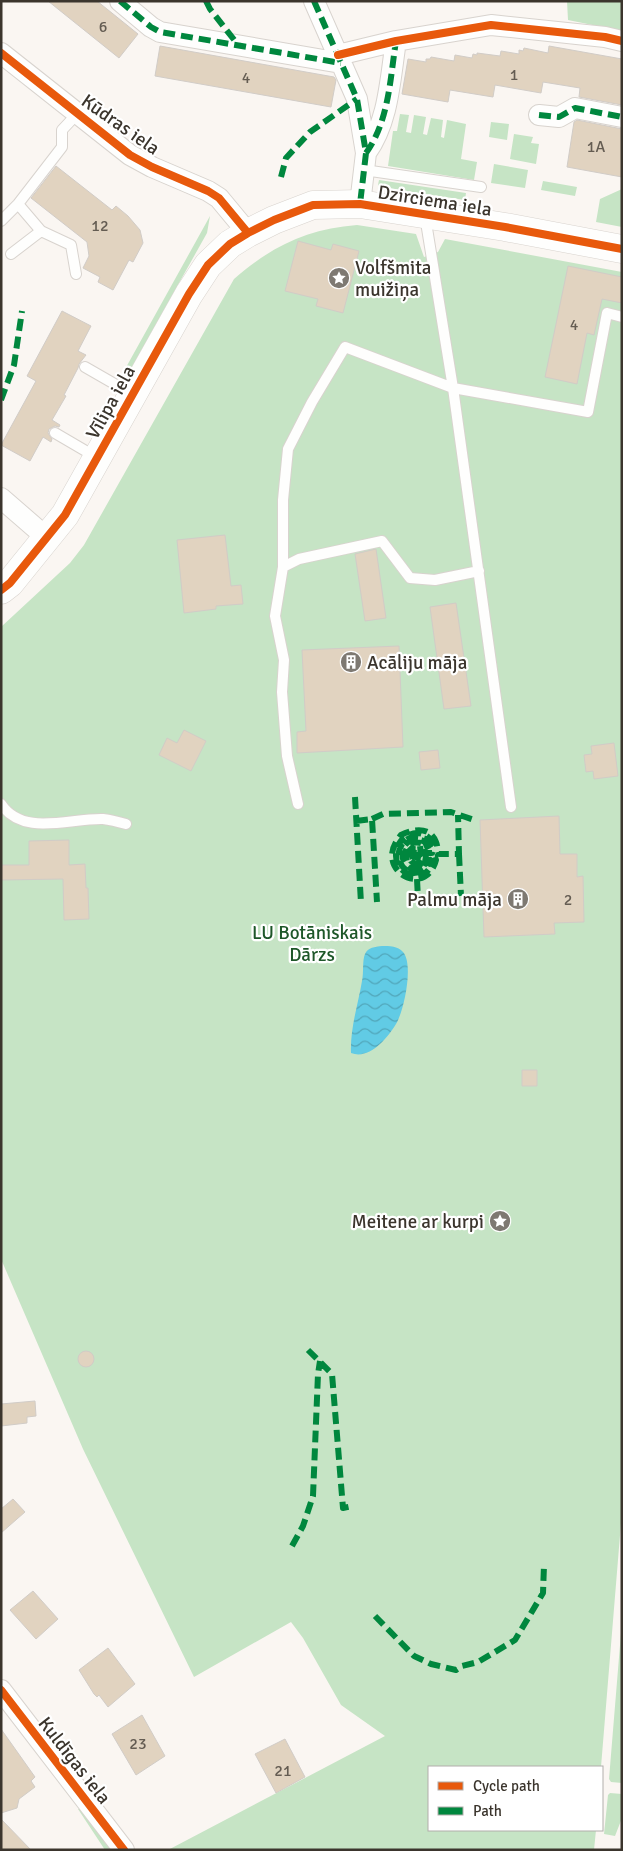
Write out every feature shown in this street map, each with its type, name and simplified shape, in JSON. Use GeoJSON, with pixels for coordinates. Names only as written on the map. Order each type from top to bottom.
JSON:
{"type":"FeatureCollection","features":[{"type":"Feature","properties":{"kind":"street"},"geometry":{"type":"LineString","coordinates":[[120,1],[151,27],[160,32],[340,59],[396,42],[491,25],[622,40]]}},
{"type":"Feature","properties":{"kind":"street"},"geometry":{"type":"LineString","coordinates":[[314,1],[357,99],[365,162],[360,204]]}},
{"type":"Feature","properties":{"kind":"street"},"geometry":{"type":"LineString","coordinates":[[365,162],[382,126],[396,42]]}},
{"type":"Feature","properties":{"kind":"street","name":"Kūdras iela"},"geometry":{"type":"LineString","coordinates":[[1,52],[130,155],[152,167],[208,191],[219,198],[248,233]]}},
{"type":"Feature","properties":{"kind":"street"},"geometry":{"type":"LineString","coordinates":[[539,115],[559,117],[575,108],[622,116]]}},
{"type":"Feature","properties":{"kind":"street","name":"Dzirciema iela"},"geometry":{"type":"LineString","coordinates":[[248,233],[274,220],[313,205],[360,204],[505,227],[622,249]]}},
{"type":"Feature","properties":{"kind":"street","name":"Vīlipa iela"},"geometry":{"type":"LineString","coordinates":[[1,590],[10,583],[64,516],[189,294],[208,265],[230,244],[248,233]]}},
{"type":"Feature","properties":{"kind":"street"},"geometry":{"type":"LineString","coordinates":[[4,507],[47,538]]}},
{"type":"Feature","properties":{"kind":"street","name":"Kuldīgas iela"},"geometry":{"type":"LineString","coordinates":[[1,1690],[124,1850]]}},
{"type":"Feature","properties":{"kind":"lane"},"geometry":{"type":"LineString","coordinates":[[1,221],[18,204],[62,147],[62,130],[77,114]]}},
{"type":"Feature","properties":{"kind":"lane"},"geometry":{"type":"LineString","coordinates":[[365,162],[481,188]]}},
{"type":"Feature","properties":{"kind":"lane"},"geometry":{"type":"LineString","coordinates":[[18,204],[41,231],[70,245],[76,274]]}},
{"type":"Feature","properties":{"kind":"lane"},"geometry":{"type":"LineString","coordinates":[[425,215],[453,388],[512,807]]}},
{"type":"Feature","properties":{"kind":"lane"},"geometry":{"type":"LineString","coordinates":[[11,254],[41,231]]}},
{"type":"Feature","properties":{"kind":"lane"},"geometry":{"type":"LineString","coordinates":[[298,804],[288,756],[282,692],[284,660],[276,616],[283,567],[283,500],[288,449],[312,402],[345,347],[453,388],[588,412],[608,313],[622,317]]}},
{"type":"Feature","properties":{"kind":"lane"},"geometry":{"type":"LineString","coordinates":[[85,367],[133,394]]}},
{"type":"Feature","properties":{"kind":"lane"},"geometry":{"type":"LineString","coordinates":[[55,433],[97,458]]}},
{"type":"Feature","properties":{"kind":"lane"},"geometry":{"type":"LineString","coordinates":[[283,567],[299,559],[382,541],[410,578],[435,580],[479,571]]}},
{"type":"Feature","properties":{"kind":"lane"},"geometry":{"type":"LineString","coordinates":[[1,804],[6,812],[16,819],[32,824],[104,819],[126,824]]}},
{"type":"Feature","properties":{"kind":"green space"},"geometry":{"type":"Polygon","coordinates":[[[567,1],[622,1],[622,31],[568,20],[567,1]]]}},
{"type":"Feature","properties":{"kind":"green space"},"geometry":{"type":"Polygon","coordinates":[[[400,114],[409,115],[406,132],[411,133],[414,115],[426,117],[423,134],[427,135],[431,118],[443,120],[441,137],[444,138],[447,120],[466,124],[461,159],[477,162],[474,180],[388,166],[393,131],[397,131],[400,114]]]}},
{"type":"Feature","properties":{"kind":"green space"},"geometry":{"type":"Polygon","coordinates":[[[491,122],[509,124],[507,140],[489,137],[491,122]]]}},
{"type":"Feature","properties":{"kind":"green space"},"geometry":{"type":"Polygon","coordinates":[[[514,134],[533,137],[531,143],[539,144],[536,164],[510,159],[514,134]]]}},
{"type":"Feature","properties":{"kind":"green space"},"geometry":{"type":"Polygon","coordinates":[[[494,164],[528,170],[525,188],[491,183],[494,164]]]}},
{"type":"Feature","properties":{"kind":"green space"},"geometry":{"type":"Polygon","coordinates":[[[379,180],[466,193],[465,200],[380,187],[378,185],[379,180]]]}},
{"type":"Feature","properties":{"kind":"green space"},"geometry":{"type":"Polygon","coordinates":[[[543,181],[577,187],[575,196],[541,190],[543,181]]]}},
{"type":"Feature","properties":{"kind":"green space"},"geometry":{"type":"Polygon","coordinates":[[[622,189],[622,227],[596,222],[600,199],[622,189]]]}},
{"type":"Feature","properties":{"kind":"green space"},"geometry":{"type":"Polygon","coordinates":[[[210,216],[207,233],[123,383],[119,380],[210,216]]]}},
{"type":"Feature","properties":{"kind":"green space","name":"LU Botāniskais Dārzs"},"geometry":{"type":"Polygon","coordinates":[[[357,225],[416,234],[424,257],[438,252],[445,239],[622,272],[622,1511],[601,1766],[428,1766],[428,1831],[596,1831],[594,1850],[168,1850],[385,1736],[341,1705],[303,1638],[291,1622],[194,1677],[83,1449],[1,1259],[1,627],[70,563],[84,545],[234,279],[276,248],[306,235],[339,227],[357,225]]]}},
{"type":"Feature","properties":{"kind":"green space"},"geometry":{"type":"Polygon","coordinates":[[[621,1633],[622,1783],[611,1782],[609,1779],[621,1633]]]}},
{"type":"Feature","properties":{"kind":"green space"},"geometry":{"type":"Polygon","coordinates":[[[610,1793],[622,1794],[622,1818],[615,1836],[604,1834],[608,1795],[610,1793]]]}},
{"type":"Feature","properties":{"kind":"green space"},"geometry":{"type":"Polygon","coordinates":[[[81,1808],[112,1850],[105,1850],[78,1809],[81,1808]]]}},
{"type":"Feature","properties":{"kind":"water"},"geometry":{"type":"Polygon","coordinates":[[[382,946],[399,949],[406,958],[408,977],[405,999],[396,1024],[383,1042],[364,1054],[351,1053],[352,1035],[363,978],[364,957],[370,949],[382,946]]]}},
{"type":"Feature","properties":{"kind":"building"},"geometry":{"type":"Polygon","coordinates":[[[48,1],[97,1],[138,34],[119,58],[48,1]]]}},
{"type":"Feature","properties":{"kind":"building"},"geometry":{"type":"Polygon","coordinates":[[[160,46],[334,77],[336,80],[331,107],[155,76],[160,46]]]}},
{"type":"Feature","properties":{"kind":"building"},"geometry":{"type":"Polygon","coordinates":[[[549,46],[622,59],[622,105],[579,97],[580,88],[543,82],[541,93],[495,85],[493,97],[450,90],[448,102],[402,94],[408,59],[426,62],[426,59],[431,57],[454,61],[455,55],[472,58],[473,54],[477,55],[477,53],[500,56],[501,51],[519,54],[519,50],[523,51],[524,48],[548,53],[549,46]]]}},
{"type":"Feature","properties":{"kind":"building"},"geometry":{"type":"Polygon","coordinates":[[[577,120],[622,129],[622,177],[567,167],[574,122],[577,120]]]}},
{"type":"Feature","properties":{"kind":"building"},"geometry":{"type":"Polygon","coordinates":[[[56,166],[112,210],[116,206],[140,230],[143,243],[133,262],[129,260],[113,290],[98,282],[100,277],[83,268],[89,256],[87,242],[31,198],[56,166]]]}},
{"type":"Feature","properties":{"kind":"building"},"geometry":{"type":"Polygon","coordinates":[[[298,241],[331,250],[333,244],[359,251],[343,313],[316,306],[318,299],[285,291],[298,241]]]}},
{"type":"Feature","properties":{"kind":"building"},"geometry":{"type":"Polygon","coordinates":[[[568,266],[622,277],[622,303],[602,299],[594,335],[587,333],[577,384],[545,377],[568,266]]]}},
{"type":"Feature","properties":{"kind":"building"},"geometry":{"type":"Polygon","coordinates":[[[62,311],[91,326],[78,351],[86,355],[79,364],[64,395],[66,396],[52,420],[60,425],[59,427],[55,426],[49,429],[48,433],[52,439],[51,442],[43,437],[30,461],[1,445],[36,381],[27,376],[62,311]]]}},
{"type":"Feature","properties":{"kind":"building"},"geometry":{"type":"Polygon","coordinates":[[[225,535],[231,586],[241,585],[243,604],[216,606],[216,609],[184,613],[177,540],[225,535]]]}},
{"type":"Feature","properties":{"kind":"building"},"geometry":{"type":"Polygon","coordinates":[[[376,549],[386,618],[365,621],[355,554],[376,549]]]}},
{"type":"Feature","properties":{"kind":"building"},"geometry":{"type":"Polygon","coordinates":[[[456,603],[471,706],[444,709],[430,607],[456,603]]]}},
{"type":"Feature","properties":{"kind":"building"},"geometry":{"type":"Polygon","coordinates":[[[399,646],[403,747],[297,753],[297,732],[306,731],[302,650],[399,646]]]}},
{"type":"Feature","properties":{"kind":"building"},"geometry":{"type":"Polygon","coordinates":[[[184,730],[206,741],[191,771],[159,755],[167,738],[177,743],[184,730]]]}},
{"type":"Feature","properties":{"kind":"building"},"geometry":{"type":"Polygon","coordinates":[[[614,743],[618,776],[594,779],[593,771],[586,772],[584,755],[592,754],[591,746],[614,743]]]}},
{"type":"Feature","properties":{"kind":"building"},"geometry":{"type":"Polygon","coordinates":[[[438,750],[440,768],[421,770],[419,752],[438,750]]]}},
{"type":"Feature","properties":{"kind":"building"},"geometry":{"type":"Polygon","coordinates":[[[559,816],[560,854],[577,854],[577,877],[583,876],[584,922],[554,923],[555,934],[484,937],[480,820],[559,816]]]}},
{"type":"Feature","properties":{"kind":"building"},"geometry":{"type":"Polygon","coordinates":[[[69,840],[69,865],[85,864],[89,919],[64,920],[63,879],[1,880],[1,865],[29,865],[29,841],[69,840]]]}},
{"type":"Feature","properties":{"kind":"building"},"geometry":{"type":"Polygon","coordinates":[[[522,1070],[537,1070],[537,1086],[522,1086],[522,1070]]]}},
{"type":"Feature","properties":{"kind":"building"},"geometry":{"type":"Polygon","coordinates":[[[86,1351],[92,1353],[94,1359],[92,1365],[86,1367],[80,1365],[78,1359],[80,1353],[86,1351]]]}},
{"type":"Feature","properties":{"kind":"building"},"geometry":{"type":"Polygon","coordinates":[[[35,1401],[36,1416],[27,1417],[27,1423],[1,1426],[1,1404],[35,1401]]]}},
{"type":"Feature","properties":{"kind":"building"},"geometry":{"type":"Polygon","coordinates":[[[13,1499],[25,1512],[1,1533],[1,1509],[13,1499]]]}},
{"type":"Feature","properties":{"kind":"building"},"geometry":{"type":"Polygon","coordinates":[[[33,1591],[58,1619],[36,1639],[10,1610],[33,1591]]]}},
{"type":"Feature","properties":{"kind":"building"},"geometry":{"type":"Polygon","coordinates":[[[108,1648],[135,1684],[108,1707],[99,1695],[97,1697],[94,1694],[79,1670],[108,1648]]]}},
{"type":"Feature","properties":{"kind":"building"},"geometry":{"type":"Polygon","coordinates":[[[142,1715],[165,1756],[136,1775],[112,1734],[142,1715]]]}},
{"type":"Feature","properties":{"kind":"building"},"geometry":{"type":"Polygon","coordinates":[[[1,1729],[35,1777],[31,1781],[35,1787],[19,1799],[17,1808],[1,1813],[1,1729]]]}},
{"type":"Feature","properties":{"kind":"building"},"geometry":{"type":"Polygon","coordinates":[[[285,1739],[305,1777],[276,1793],[255,1754],[285,1739]]]}},
{"type":"Feature","properties":{"kind":"building"},"geometry":{"type":"Polygon","coordinates":[[[1,1819],[31,1850],[1,1850],[1,1819]]]}},
{"type":"Feature","properties":{"kind":"marked path"},"geometry":{"type":"LineString","coordinates":[[120,1],[151,27],[160,32],[341,63]]}},
{"type":"Feature","properties":{"kind":"marked path"},"geometry":{"type":"LineString","coordinates":[[206,1],[210,9],[239,46]]}},
{"type":"Feature","properties":{"kind":"marked path"},"geometry":{"type":"LineString","coordinates":[[314,1],[357,99],[366,153],[360,204]]}},
{"type":"Feature","properties":{"kind":"marked path"},"geometry":{"type":"LineString","coordinates":[[366,153],[374,141],[384,114],[396,41]]}},
{"type":"Feature","properties":{"kind":"marked path"},"geometry":{"type":"LineString","coordinates":[[281,177],[286,158],[310,132],[357,99]]}},
{"type":"Feature","properties":{"kind":"marked path"},"geometry":{"type":"LineString","coordinates":[[539,115],[559,117],[575,108],[622,117]]}},
{"type":"Feature","properties":{"kind":"marked path"},"geometry":{"type":"LineString","coordinates":[[1,400],[14,365],[22,311]]}},
{"type":"Feature","properties":{"kind":"marked path"},"geometry":{"type":"LineString","coordinates":[[355,797],[361,903]]}},
{"type":"Feature","properties":{"kind":"marked path"},"geometry":{"type":"LineString","coordinates":[[372,819],[383,814],[451,812],[474,820]]}},
{"type":"Feature","properties":{"kind":"marked path"},"geometry":{"type":"LineString","coordinates":[[417,855],[421,854],[420,846],[414,846],[408,855],[411,861],[417,865],[419,862],[413,859],[411,854],[415,849],[418,849],[414,856],[422,860],[419,867],[407,862],[405,853],[410,844],[421,843],[426,853],[432,853],[434,847],[425,835],[419,833],[406,836],[401,841],[397,847],[397,862],[400,868],[411,875],[423,874],[432,863],[430,860],[425,870],[414,873],[406,870],[401,864],[399,850],[402,843],[408,839],[416,837],[426,839],[431,849],[429,851],[425,842],[414,839],[405,845],[402,857],[408,866],[417,870],[423,867],[426,857],[435,857],[436,860],[432,870],[426,876],[419,879],[411,879],[398,871],[394,864],[392,853],[401,835],[416,830],[425,831],[433,837],[439,854],[459,854],[458,815]]}},
{"type":"Feature","properties":{"kind":"marked path"},"geometry":{"type":"LineString","coordinates":[[356,821],[372,819],[377,902]]}},
{"type":"Feature","properties":{"kind":"marked path"},"geometry":{"type":"LineString","coordinates":[[459,854],[461,896]]}},
{"type":"Feature","properties":{"kind":"marked path"},"geometry":{"type":"LineString","coordinates":[[417,879],[418,899]]}},
{"type":"Feature","properties":{"kind":"marked path"},"geometry":{"type":"LineString","coordinates":[[308,1350],[332,1374],[343,1508],[353,1506]]}},
{"type":"Feature","properties":{"kind":"marked path"},"geometry":{"type":"LineString","coordinates":[[292,1546],[303,1526],[313,1496],[320,1361]]}},
{"type":"Feature","properties":{"kind":"marked path"},"geometry":{"type":"LineString","coordinates":[[375,1616],[414,1656],[431,1664],[456,1670],[462,1666],[478,1662],[515,1640],[543,1593],[544,1565]]}},
{"type":"Feature","properties":{"kind":"cycle path"},"geometry":{"type":"LineString","coordinates":[[338,55],[396,41],[491,25],[605,37],[622,41]]}},
{"type":"Feature","properties":{"kind":"cycle path"},"geometry":{"type":"LineString","coordinates":[[1,53],[130,155],[152,167],[208,191],[219,198],[248,233]]}},
{"type":"Feature","properties":{"kind":"cycle path"},"geometry":{"type":"LineString","coordinates":[[1,590],[10,583],[65,515],[189,294],[208,265],[230,244],[248,233],[274,220],[313,205],[360,204],[505,227],[622,249]]}},
{"type":"Feature","properties":{"kind":"cycle path"},"geometry":{"type":"LineString","coordinates":[[1,1690],[124,1850]]}},
{"type":"Feature","properties":{"kind":"place","name":"Volfšmita muižiņa"},"geometry":{"type":"Point","coordinates":[339,278]}},
{"type":"Feature","properties":{"kind":"place","name":"Acāliju māja"},"geometry":{"type":"Point","coordinates":[351,662]}},
{"type":"Feature","properties":{"kind":"place","name":"Palmu māja"},"geometry":{"type":"Point","coordinates":[518,899]}},
{"type":"Feature","properties":{"kind":"place","name":"Meitene ar kurpi"},"geometry":{"type":"Point","coordinates":[500,1221]}}]}
